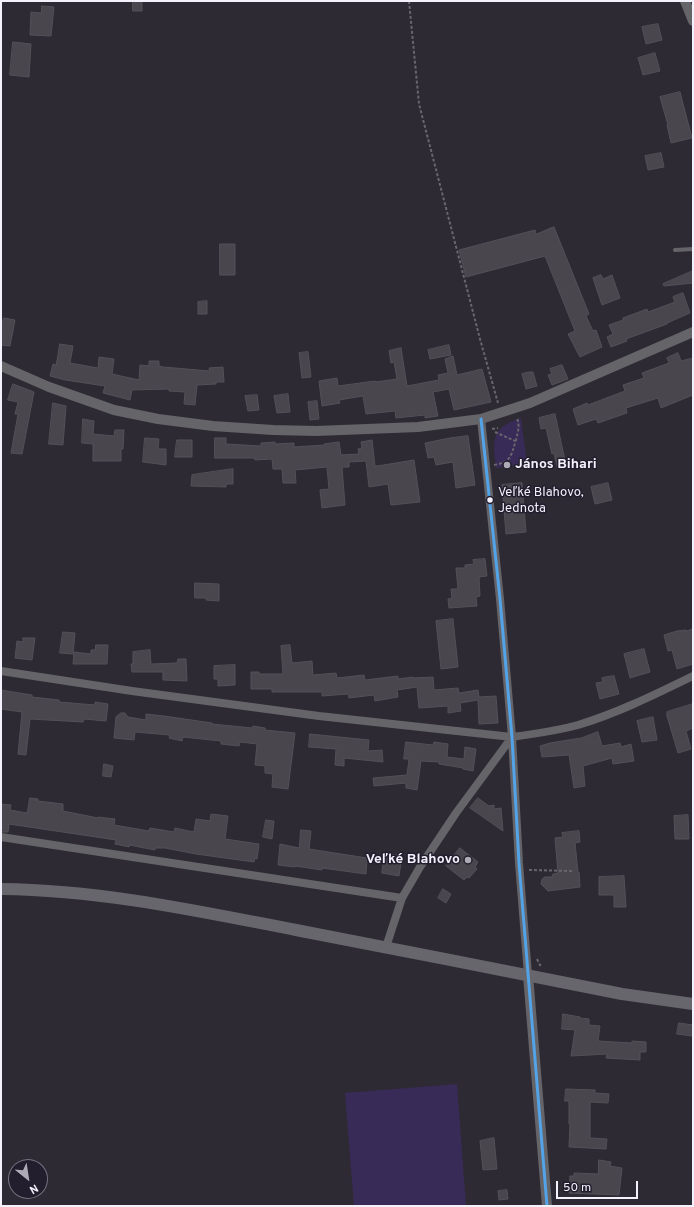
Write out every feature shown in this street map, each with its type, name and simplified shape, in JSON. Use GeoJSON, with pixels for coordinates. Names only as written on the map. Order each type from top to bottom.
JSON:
{"type":"FeatureCollection","features":[{"type":"Feature","properties":{"kind":"main road"},"geometry":{"type":"LineString","coordinates":[[1,889],[32,889],[80,893],[186,908],[622,994],[693,1004]]}},
{"type":"Feature","properties":{"kind":"street"},"geometry":{"type":"LineString","coordinates":[[685,1],[693,21]]}},
{"type":"Feature","properties":{"kind":"street"},"geometry":{"type":"LineString","coordinates":[[1,366],[49,387],[114,410],[158,419],[214,426],[273,430],[316,431],[418,427],[481,419],[530,403],[693,332]]}},
{"type":"Feature","properties":{"kind":"street"},"geometry":{"type":"LineString","coordinates":[[481,419],[500,599],[512,737],[519,863],[547,1206]]}},
{"type":"Feature","properties":{"kind":"street"},"geometry":{"type":"LineString","coordinates":[[1,671],[132,691],[288,712],[512,737],[539,734],[578,725],[632,704],[693,676]]}},
{"type":"Feature","properties":{"kind":"street"},"geometry":{"type":"LineString","coordinates":[[386,947],[402,898],[420,867],[452,819],[512,737]]}},
{"type":"Feature","properties":{"kind":"street"},"geometry":{"type":"LineString","coordinates":[[1,837],[402,898]]}},
{"type":"Feature","properties":{"kind":"lane"},"geometry":{"type":"LineString","coordinates":[[674,250],[693,249]]}},
{"type":"Feature","properties":{"kind":"path"},"geometry":{"type":"LineString","coordinates":[[409,1],[419,104],[480,339],[499,405]]}},
{"type":"Feature","properties":{"kind":"path"},"geometry":{"type":"LineString","coordinates":[[494,466],[510,458],[519,429],[516,417]]}},
{"type":"Feature","properties":{"kind":"path"},"geometry":{"type":"LineString","coordinates":[[495,432],[515,441]]}},
{"type":"Feature","properties":{"kind":"path"},"geometry":{"type":"LineString","coordinates":[[529,870],[572,871]]}},
{"type":"Feature","properties":{"kind":"shaded area"},"geometry":{"type":"Polygon","coordinates":[[[521,418],[527,464],[496,468],[494,443],[496,436],[504,426],[521,418]]]}},
{"type":"Feature","properties":{"kind":"shaded area"},"geometry":{"type":"Polygon","coordinates":[[[457,1084],[466,1206],[354,1206],[345,1093],[457,1084]]]}},
{"type":"Feature","properties":{"kind":"building"},"geometry":{"type":"Polygon","coordinates":[[[133,1],[142,1],[142,11],[133,11],[133,1]]]}},
{"type":"Feature","properties":{"kind":"building"},"geometry":{"type":"Polygon","coordinates":[[[42,6],[54,7],[51,36],[30,35],[31,12],[41,13],[42,6]]]}},
{"type":"Feature","properties":{"kind":"building"},"geometry":{"type":"Polygon","coordinates":[[[658,24],[662,40],[646,44],[642,27],[658,24]]]}},
{"type":"Feature","properties":{"kind":"building"},"geometry":{"type":"Polygon","coordinates":[[[13,42],[31,44],[29,77],[10,75],[13,42]]]}},
{"type":"Feature","properties":{"kind":"building"},"geometry":{"type":"Polygon","coordinates":[[[655,53],[660,71],[643,75],[638,58],[655,53]]]}},
{"type":"Feature","properties":{"kind":"building"},"geometry":{"type":"Polygon","coordinates":[[[680,92],[692,138],[671,143],[668,125],[660,97],[680,92]]]}},
{"type":"Feature","properties":{"kind":"building"},"geometry":{"type":"Polygon","coordinates":[[[661,153],[664,167],[648,170],[645,156],[661,153]]]}},
{"type":"Feature","properties":{"kind":"building"},"geometry":{"type":"Polygon","coordinates":[[[554,227],[589,314],[586,316],[593,331],[596,330],[602,347],[580,357],[568,334],[575,331],[545,256],[466,277],[459,250],[535,230],[536,234],[554,227]]]}},
{"type":"Feature","properties":{"kind":"building"},"geometry":{"type":"Polygon","coordinates":[[[220,244],[235,244],[235,275],[220,275],[220,244]]]}},
{"type":"Feature","properties":{"kind":"building"},"geometry":{"type":"Polygon","coordinates":[[[693,271],[693,283],[664,286],[663,284],[693,271]]]}},
{"type":"Feature","properties":{"kind":"building"},"geometry":{"type":"Polygon","coordinates":[[[601,275],[603,279],[612,275],[620,298],[602,305],[593,278],[601,275]]]}},
{"type":"Feature","properties":{"kind":"building"},"geometry":{"type":"Polygon","coordinates":[[[683,293],[690,313],[667,324],[626,339],[627,341],[611,347],[607,337],[613,334],[609,325],[647,309],[648,312],[675,302],[673,297],[683,293]]]}},
{"type":"Feature","properties":{"kind":"building"},"geometry":{"type":"Polygon","coordinates":[[[207,301],[207,314],[198,314],[198,302],[207,301]]]}},
{"type":"Feature","properties":{"kind":"building"},"geometry":{"type":"Polygon","coordinates":[[[4,318],[15,320],[10,346],[1,345],[1,325],[4,318]]]}},
{"type":"Feature","properties":{"kind":"building"},"geometry":{"type":"Polygon","coordinates":[[[60,344],[73,346],[70,363],[98,368],[99,357],[114,359],[112,374],[139,380],[140,365],[149,366],[149,361],[159,361],[159,366],[163,367],[210,371],[209,368],[223,367],[224,382],[197,385],[195,405],[184,404],[185,392],[169,391],[169,389],[132,390],[130,400],[103,393],[105,386],[65,380],[50,376],[53,364],[56,365],[60,344]]]}},
{"type":"Feature","properties":{"kind":"building"},"geometry":{"type":"Polygon","coordinates":[[[449,345],[451,355],[430,359],[428,350],[449,345]]]}},
{"type":"Feature","properties":{"kind":"building"},"geometry":{"type":"Polygon","coordinates":[[[401,348],[407,386],[439,380],[438,375],[448,373],[445,359],[453,356],[457,375],[482,369],[491,402],[454,410],[449,389],[433,392],[438,416],[425,418],[425,415],[396,418],[395,411],[366,414],[363,396],[339,400],[340,403],[322,406],[319,381],[337,378],[338,386],[397,379],[394,362],[391,363],[389,351],[401,348]]]}},
{"type":"Feature","properties":{"kind":"building"},"geometry":{"type":"Polygon","coordinates":[[[308,352],[311,377],[302,378],[299,353],[308,352]]]}},
{"type":"Feature","properties":{"kind":"building"},"geometry":{"type":"Polygon","coordinates":[[[678,353],[681,361],[693,358],[693,395],[661,408],[658,398],[626,408],[627,413],[598,423],[596,419],[578,425],[573,409],[625,391],[623,385],[644,378],[642,373],[669,363],[667,358],[678,353]]]}},
{"type":"Feature","properties":{"kind":"building"},"geometry":{"type":"Polygon","coordinates":[[[562,365],[568,379],[552,385],[548,375],[552,374],[550,369],[562,365]]]}},
{"type":"Feature","properties":{"kind":"building"},"geometry":{"type":"Polygon","coordinates":[[[533,372],[537,386],[526,389],[522,374],[533,372]]]}},
{"type":"Feature","properties":{"kind":"building"},"geometry":{"type":"Polygon","coordinates":[[[13,384],[34,392],[22,454],[11,453],[18,414],[15,414],[18,402],[8,400],[13,384]]]}},
{"type":"Feature","properties":{"kind":"building"},"geometry":{"type":"Polygon","coordinates":[[[288,394],[290,412],[277,413],[274,396],[288,394]]]}},
{"type":"Feature","properties":{"kind":"building"},"geometry":{"type":"Polygon","coordinates":[[[257,395],[259,410],[248,411],[245,396],[257,395]]]}},
{"type":"Feature","properties":{"kind":"building"},"geometry":{"type":"Polygon","coordinates":[[[317,401],[319,419],[310,420],[308,402],[317,401]]]}},
{"type":"Feature","properties":{"kind":"building"},"geometry":{"type":"Polygon","coordinates":[[[53,403],[66,406],[63,445],[49,444],[53,403]]]}},
{"type":"Feature","properties":{"kind":"building"},"geometry":{"type":"Polygon","coordinates":[[[555,414],[566,465],[557,467],[554,453],[552,454],[546,428],[541,429],[539,418],[555,414]]]}},
{"type":"Feature","properties":{"kind":"building"},"geometry":{"type":"Polygon","coordinates":[[[83,419],[94,421],[93,434],[114,436],[115,430],[124,430],[121,461],[93,461],[93,444],[82,443],[83,419]]]}},
{"type":"Feature","properties":{"kind":"building"},"geometry":{"type":"Polygon","coordinates":[[[468,436],[475,485],[456,488],[453,462],[436,465],[434,457],[428,458],[425,443],[468,436]]]}},
{"type":"Feature","properties":{"kind":"building"},"geometry":{"type":"Polygon","coordinates":[[[145,438],[159,439],[158,449],[166,449],[166,465],[143,462],[145,438]]]}},
{"type":"Feature","properties":{"kind":"building"},"geometry":{"type":"Polygon","coordinates":[[[215,438],[226,438],[226,444],[261,446],[261,443],[275,442],[275,444],[294,443],[294,447],[325,445],[324,444],[339,442],[341,455],[359,454],[358,449],[362,448],[361,442],[372,440],[375,466],[414,460],[420,502],[391,505],[388,484],[369,487],[366,461],[349,462],[349,467],[342,467],[345,505],[322,508],[320,490],[329,489],[327,467],[295,470],[296,483],[283,483],[282,469],[273,469],[272,459],[255,460],[255,458],[215,458],[215,438]]]}},
{"type":"Feature","properties":{"kind":"building"},"geometry":{"type":"Polygon","coordinates":[[[177,440],[192,440],[192,457],[175,457],[177,440]]]}},
{"type":"Feature","properties":{"kind":"building"},"geometry":{"type":"Polygon","coordinates":[[[233,469],[233,484],[226,484],[226,487],[191,486],[192,475],[233,469]]]}},
{"type":"Feature","properties":{"kind":"building"},"geometry":{"type":"Polygon","coordinates":[[[522,483],[526,532],[506,534],[502,485],[522,483]]]}},
{"type":"Feature","properties":{"kind":"building"},"geometry":{"type":"Polygon","coordinates":[[[608,483],[612,500],[595,504],[591,487],[608,483]]]}},
{"type":"Feature","properties":{"kind":"building"},"geometry":{"type":"Polygon","coordinates":[[[485,559],[487,576],[479,577],[480,596],[476,597],[477,606],[449,608],[448,599],[452,598],[451,589],[458,589],[456,568],[465,568],[465,565],[474,564],[473,560],[485,559]]]}},
{"type":"Feature","properties":{"kind":"building"},"geometry":{"type":"Polygon","coordinates":[[[195,583],[219,584],[219,601],[206,600],[207,598],[195,598],[195,583]]]}},
{"type":"Feature","properties":{"kind":"building"},"geometry":{"type":"Polygon","coordinates":[[[453,619],[458,667],[441,669],[436,621],[453,619]]]}},
{"type":"Feature","properties":{"kind":"building"},"geometry":{"type":"Polygon","coordinates":[[[693,629],[693,664],[677,669],[672,650],[668,651],[664,635],[677,631],[693,629]]]}},
{"type":"Feature","properties":{"kind":"building"},"geometry":{"type":"Polygon","coordinates":[[[63,632],[75,633],[73,654],[60,653],[63,632]]]}},
{"type":"Feature","properties":{"kind":"building"},"geometry":{"type":"Polygon","coordinates":[[[23,638],[35,638],[32,660],[15,658],[17,641],[23,642],[23,638]]]}},
{"type":"Feature","properties":{"kind":"building"},"geometry":{"type":"Polygon","coordinates":[[[96,645],[108,645],[107,664],[73,664],[74,652],[91,654],[91,650],[95,650],[96,645]]]}},
{"type":"Feature","properties":{"kind":"building"},"geometry":{"type":"Polygon","coordinates":[[[290,645],[292,663],[312,661],[313,675],[336,673],[337,678],[364,675],[365,680],[398,676],[398,679],[433,677],[434,690],[458,688],[459,693],[478,690],[479,697],[496,696],[498,723],[479,724],[478,700],[460,703],[461,711],[448,713],[448,706],[419,708],[417,687],[397,690],[398,697],[375,701],[374,695],[349,698],[348,694],[322,696],[322,692],[272,692],[272,689],[251,689],[251,672],[259,672],[259,674],[283,674],[281,646],[290,645]]]}},
{"type":"Feature","properties":{"kind":"building"},"geometry":{"type":"Polygon","coordinates":[[[644,649],[650,672],[630,678],[624,654],[644,649]]]}},
{"type":"Feature","properties":{"kind":"building"},"geometry":{"type":"Polygon","coordinates":[[[150,650],[151,664],[177,663],[178,659],[186,659],[187,681],[163,680],[163,672],[132,672],[131,664],[133,664],[133,652],[150,650]]]}},
{"type":"Feature","properties":{"kind":"building"},"geometry":{"type":"Polygon","coordinates":[[[235,665],[235,685],[218,686],[218,679],[214,679],[214,666],[235,665]]]}},
{"type":"Feature","properties":{"kind":"building"},"geometry":{"type":"Polygon","coordinates":[[[614,676],[619,694],[600,699],[596,683],[603,682],[602,678],[614,676]]]}},
{"type":"Feature","properties":{"kind":"building"},"geometry":{"type":"Polygon","coordinates":[[[1,690],[32,695],[32,697],[59,700],[59,702],[95,705],[95,702],[108,704],[106,721],[84,719],[83,722],[30,719],[26,755],[18,754],[22,712],[1,709],[1,690]]]}},
{"type":"Feature","properties":{"kind":"building"},"geometry":{"type":"Polygon","coordinates":[[[693,704],[693,728],[686,731],[691,749],[678,753],[667,712],[693,704]]]}},
{"type":"Feature","properties":{"kind":"building"},"geometry":{"type":"Polygon","coordinates":[[[121,713],[125,713],[128,717],[146,720],[146,714],[212,724],[252,728],[253,726],[265,728],[265,730],[295,733],[288,789],[272,787],[273,774],[265,773],[265,766],[255,765],[257,744],[240,742],[239,746],[221,744],[221,741],[183,737],[182,741],[169,738],[170,735],[135,732],[134,740],[114,738],[116,717],[121,713]]]}},
{"type":"Feature","properties":{"kind":"building"},"geometry":{"type":"Polygon","coordinates":[[[653,717],[657,740],[642,742],[637,721],[653,717]]]}},
{"type":"Feature","properties":{"kind":"building"},"geometry":{"type":"Polygon","coordinates":[[[598,732],[602,746],[620,743],[621,747],[631,744],[634,761],[613,764],[612,758],[583,766],[585,786],[574,788],[569,755],[542,757],[540,746],[581,738],[598,732]]]}},
{"type":"Feature","properties":{"kind":"building"},"geometry":{"type":"Polygon","coordinates":[[[310,734],[369,740],[368,751],[382,750],[383,762],[344,758],[344,766],[335,765],[336,749],[309,747],[310,734]]]}},
{"type":"Feature","properties":{"kind":"building"},"geometry":{"type":"Polygon","coordinates":[[[406,742],[433,745],[434,742],[448,744],[447,757],[464,759],[465,747],[476,749],[473,771],[439,764],[439,762],[421,761],[417,790],[406,788],[406,783],[374,786],[373,778],[407,775],[409,759],[404,759],[406,742]]]}},
{"type":"Feature","properties":{"kind":"building"},"geometry":{"type":"Polygon","coordinates":[[[104,764],[113,766],[111,777],[103,776],[104,764]]]}},
{"type":"Feature","properties":{"kind":"building"},"geometry":{"type":"Polygon","coordinates":[[[30,798],[38,799],[38,801],[63,804],[63,811],[98,818],[115,819],[114,825],[149,831],[150,828],[174,832],[175,828],[194,832],[196,819],[210,821],[211,814],[228,816],[225,839],[259,844],[257,859],[255,858],[254,862],[165,848],[155,848],[155,850],[129,845],[129,847],[115,844],[116,840],[9,824],[8,832],[1,832],[1,804],[11,805],[10,810],[27,813],[30,798]]]}},
{"type":"Feature","properties":{"kind":"building"},"geometry":{"type":"Polygon","coordinates":[[[478,798],[489,806],[494,805],[494,809],[501,808],[503,831],[470,808],[478,798]]]}},
{"type":"Feature","properties":{"kind":"building"},"geometry":{"type":"Polygon","coordinates":[[[688,815],[689,839],[675,839],[674,816],[688,815]]]}},
{"type":"Feature","properties":{"kind":"building"},"geometry":{"type":"Polygon","coordinates":[[[266,820],[274,821],[272,839],[263,837],[266,820]]]}},
{"type":"Feature","properties":{"kind":"building"},"geometry":{"type":"Polygon","coordinates":[[[301,830],[311,831],[309,849],[367,858],[366,874],[322,868],[322,870],[278,865],[280,844],[299,848],[301,830]]]}},
{"type":"Feature","properties":{"kind":"building"},"geometry":{"type":"Polygon","coordinates":[[[579,831],[580,842],[575,843],[580,887],[548,891],[541,884],[542,879],[545,877],[552,877],[553,874],[558,873],[555,838],[563,837],[562,833],[579,831]]]}},
{"type":"Feature","properties":{"kind":"building"},"geometry":{"type":"Polygon","coordinates":[[[460,848],[478,862],[475,867],[477,869],[469,878],[467,877],[464,880],[446,866],[460,848]]]}},
{"type":"Feature","properties":{"kind":"building"},"geometry":{"type":"Polygon","coordinates":[[[385,853],[402,856],[399,876],[382,873],[385,853]]]}},
{"type":"Feature","properties":{"kind":"building"},"geometry":{"type":"Polygon","coordinates":[[[624,876],[626,907],[614,907],[614,895],[599,895],[599,877],[624,876]]]}},
{"type":"Feature","properties":{"kind":"building"},"geometry":{"type":"Polygon","coordinates":[[[443,889],[451,894],[446,903],[438,898],[443,889]]]}},
{"type":"Feature","properties":{"kind":"building"},"geometry":{"type":"Polygon","coordinates":[[[563,1014],[589,1019],[589,1025],[600,1026],[598,1041],[632,1043],[632,1041],[646,1042],[646,1052],[640,1052],[640,1060],[606,1058],[607,1054],[571,1056],[575,1030],[562,1029],[563,1014]]]}},
{"type":"Feature","properties":{"kind":"building"},"geometry":{"type":"Polygon","coordinates":[[[679,1023],[693,1025],[692,1036],[677,1034],[679,1023]]]}},
{"type":"Feature","properties":{"kind":"building"},"geometry":{"type":"Polygon","coordinates":[[[566,1089],[595,1090],[595,1093],[609,1094],[608,1103],[590,1102],[590,1138],[607,1139],[606,1149],[569,1147],[569,1101],[565,1101],[566,1089]]]}},
{"type":"Feature","properties":{"kind":"building"},"geometry":{"type":"Polygon","coordinates":[[[494,1138],[497,1169],[483,1170],[480,1141],[494,1138]]]}},
{"type":"Feature","properties":{"kind":"building"},"geometry":{"type":"Polygon","coordinates":[[[599,1160],[611,1162],[610,1166],[622,1168],[619,1195],[569,1193],[570,1176],[574,1176],[574,1173],[598,1174],[599,1160]]]}},
{"type":"Feature","properties":{"kind":"building"},"geometry":{"type":"Polygon","coordinates":[[[507,1190],[508,1199],[499,1200],[498,1191],[507,1190]]]}},
{"type":"Feature","properties":{"kind":"transit line"},"geometry":{"type":"LineString","coordinates":[[481,419],[500,599],[512,737],[519,863],[547,1206]]}},
{"type":"Feature","properties":{"kind":"place","name":"János Bihari"},"geometry":{"type":"Point","coordinates":[507,465]}},
{"type":"Feature","properties":{"kind":"place","name":"Veľké Blahovo, Jednota"},"geometry":{"type":"Point","coordinates":[490,500]}},
{"type":"Feature","properties":{"kind":"place","name":"Veľké Blahovo"},"geometry":{"type":"Point","coordinates":[468,860]}}]}
